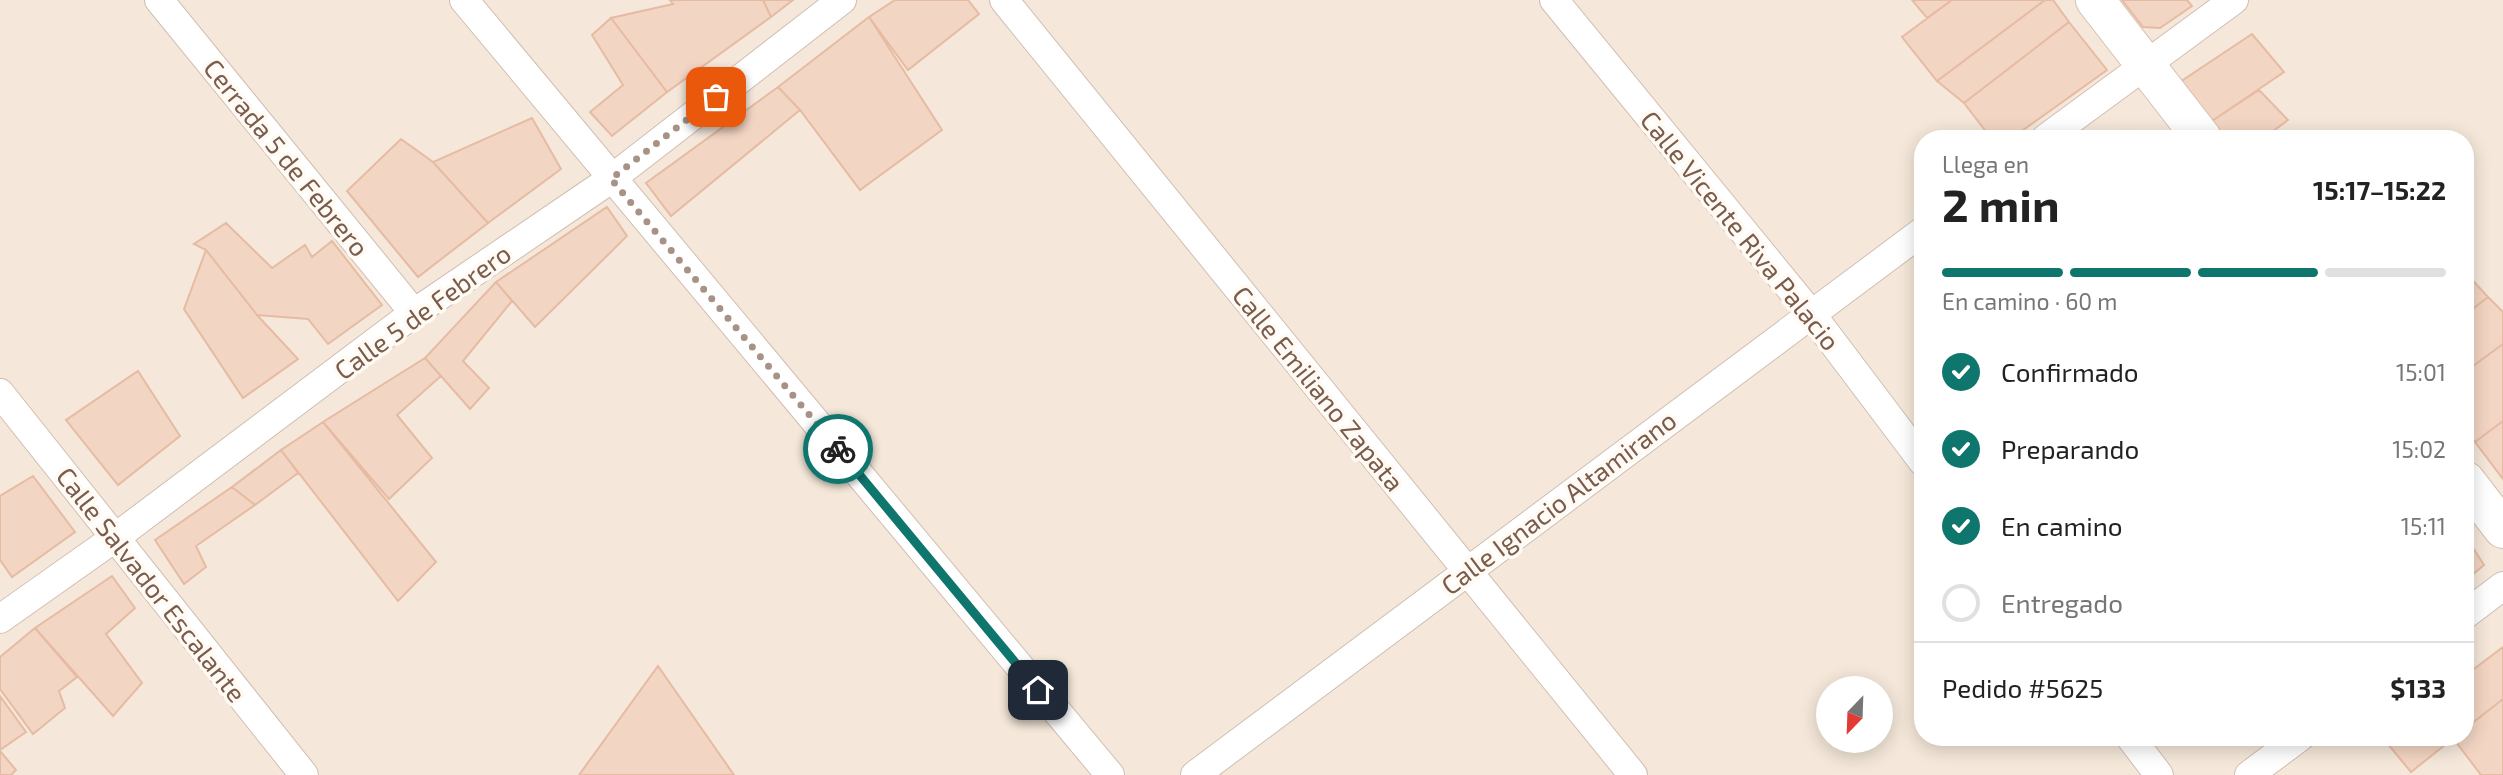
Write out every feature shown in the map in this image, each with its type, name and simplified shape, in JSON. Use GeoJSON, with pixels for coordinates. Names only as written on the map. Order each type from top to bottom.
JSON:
{"type":"FeatureCollection","features":[{"type":"Feature","properties":{"kind":"main road"},"geometry":{"type":"LineString","coordinates":[[2095,0],[2196,130]]}},
{"type":"Feature","properties":{"kind":"main road"},"geometry":{"type":"LineString","coordinates":[[2474,491],[2503,529]]}},
{"type":"Feature","properties":{"kind":"street","name":"Cerrada 5 de Febrero"},"geometry":{"type":"LineString","coordinates":[[159,0],[414,313]]}},
{"type":"Feature","properties":{"kind":"street"},"geometry":{"type":"LineString","coordinates":[[464,0],[1110,775]]}},
{"type":"Feature","properties":{"kind":"street","name":"Calle 5 de Febrero"},"geometry":{"type":"LineString","coordinates":[[0,619],[116,537],[414,313],[611,179],[842,0]]}},
{"type":"Feature","properties":{"kind":"street","name":"Calle Emiliano Zapata"},"geometry":{"type":"LineString","coordinates":[[1004,0],[1633,775]]}},
{"type":"Feature","properties":{"kind":"street","name":"Calle Vicente Riva Palacio"},"geometry":{"type":"LineString","coordinates":[[1554,0],[1812,314],[1914,450]]}},
{"type":"Feature","properties":{"kind":"street"},"geometry":{"type":"LineString","coordinates":[[2057,130],[2234,0]]}},
{"type":"Feature","properties":{"kind":"street","name":"Calle Ignacio Altamirano"},"geometry":{"type":"LineString","coordinates":[[1195,775],[1914,238]]}},
{"type":"Feature","properties":{"kind":"street","name":"Calle Salvador Escalante"},"geometry":{"type":"LineString","coordinates":[[0,393],[304,775]]}},
{"type":"Feature","properties":{"kind":"street"},"geometry":{"type":"LineString","coordinates":[[2474,608],[2503,586]]}},
{"type":"Feature","properties":{"kind":"street"},"geometry":{"type":"LineString","coordinates":[[2137,746],[2159,775]]}},
{"type":"Feature","properties":{"kind":"street"},"geometry":{"type":"LineString","coordinates":[[2249,775],[2288,746]]}},
{"type":"Feature","properties":{"kind":"shaded area"},"geometry":{"type":"Polygon","coordinates":[[[0,0],[2503,0],[2503,775],[0,775],[0,0]]]}},
{"type":"Feature","properties":{"kind":"building"},"geometry":{"type":"Polygon","coordinates":[[[670,0],[763,0],[771,17],[667,92],[611,18],[673,4],[670,0]]]}},
{"type":"Feature","properties":{"kind":"building"},"geometry":{"type":"Polygon","coordinates":[[[763,0],[793,0],[771,17],[763,0]]]}},
{"type":"Feature","properties":{"kind":"building"},"geometry":{"type":"Polygon","coordinates":[[[895,0],[968,0],[979,14],[908,70],[869,17],[895,0]]]}},
{"type":"Feature","properties":{"kind":"building"},"geometry":{"type":"Polygon","coordinates":[[[1912,0],[1952,0],[1927,18],[1912,0]]]}},
{"type":"Feature","properties":{"kind":"building"},"geometry":{"type":"Polygon","coordinates":[[[1952,0],[2045,0],[1937,81],[1902,37],[1952,0]]]}},
{"type":"Feature","properties":{"kind":"building"},"geometry":{"type":"Polygon","coordinates":[[[2045,0],[2053,0],[2069,22],[1964,103],[1937,81],[2045,0]]]}},
{"type":"Feature","properties":{"kind":"building"},"geometry":{"type":"Polygon","coordinates":[[[2122,0],[2187,0],[2192,6],[2160,28],[2143,27],[2122,0]]]}},
{"type":"Feature","properties":{"kind":"building"},"geometry":{"type":"Polygon","coordinates":[[[869,17],[942,130],[860,190],[800,110],[778,87],[869,17]]]}},
{"type":"Feature","properties":{"kind":"building"},"geometry":{"type":"Polygon","coordinates":[[[611,18],[667,92],[612,136],[590,112],[623,85],[592,35],[611,18]]]}},
{"type":"Feature","properties":{"kind":"building"},"geometry":{"type":"Polygon","coordinates":[[[2069,22],[2107,70],[2023,130],[1985,130],[1964,103],[2069,22]]]}},
{"type":"Feature","properties":{"kind":"building"},"geometry":{"type":"Polygon","coordinates":[[[2252,34],[2284,72],[2212,121],[2180,82],[2252,34]]]}},
{"type":"Feature","properties":{"kind":"building"},"geometry":{"type":"Polygon","coordinates":[[[778,87],[800,110],[671,216],[646,183],[778,87]]]}},
{"type":"Feature","properties":{"kind":"building"},"geometry":{"type":"Polygon","coordinates":[[[2259,90],[2288,120],[2275,130],[2219,130],[2212,121],[2259,90]]]}},
{"type":"Feature","properties":{"kind":"building"},"geometry":{"type":"Polygon","coordinates":[[[532,118],[561,169],[488,223],[433,162],[532,118]]]}},
{"type":"Feature","properties":{"kind":"building"},"geometry":{"type":"Polygon","coordinates":[[[401,139],[433,162],[488,223],[418,277],[347,191],[401,139]]]}},
{"type":"Feature","properties":{"kind":"building"},"geometry":{"type":"Polygon","coordinates":[[[607,207],[627,236],[535,327],[496,282],[607,207]]]}},
{"type":"Feature","properties":{"kind":"building"},"geometry":{"type":"Polygon","coordinates":[[[226,223],[272,268],[305,245],[312,257],[332,241],[382,305],[328,344],[308,319],[257,315],[206,250],[194,244],[226,223]]]}},
{"type":"Feature","properties":{"kind":"building"},"geometry":{"type":"Polygon","coordinates":[[[206,250],[257,315],[298,359],[243,398],[184,309],[206,250]]]}},
{"type":"Feature","properties":{"kind":"building"},"geometry":{"type":"Polygon","coordinates":[[[496,282],[512,301],[463,361],[489,388],[470,409],[425,358],[496,282]]]}},
{"type":"Feature","properties":{"kind":"building"},"geometry":{"type":"Polygon","coordinates":[[[2474,282],[2488,297],[2474,308],[2474,282]]]}},
{"type":"Feature","properties":{"kind":"building"},"geometry":{"type":"Polygon","coordinates":[[[2488,297],[2503,312],[2503,344],[2474,365],[2474,308],[2488,297]]]}},
{"type":"Feature","properties":{"kind":"building"},"geometry":{"type":"Polygon","coordinates":[[[2503,344],[2503,421],[2475,442],[2474,441],[2474,365],[2503,344]]]}},
{"type":"Feature","properties":{"kind":"building"},"geometry":{"type":"Polygon","coordinates":[[[425,358],[441,376],[397,415],[432,458],[389,499],[323,422],[425,358]]]}},
{"type":"Feature","properties":{"kind":"building"},"geometry":{"type":"Polygon","coordinates":[[[138,371],[180,436],[118,485],[66,420],[138,371]]]}},
{"type":"Feature","properties":{"kind":"building"},"geometry":{"type":"Polygon","coordinates":[[[2503,421],[2503,479],[2475,442],[2503,421]]]}},
{"type":"Feature","properties":{"kind":"building"},"geometry":{"type":"Polygon","coordinates":[[[323,422],[436,562],[398,601],[281,450],[323,422]]]}},
{"type":"Feature","properties":{"kind":"building"},"geometry":{"type":"Polygon","coordinates":[[[281,450],[298,473],[255,505],[232,487],[281,450]]]}},
{"type":"Feature","properties":{"kind":"building"},"geometry":{"type":"Polygon","coordinates":[[[33,476],[75,532],[12,577],[0,560],[0,496],[33,476]]]}},
{"type":"Feature","properties":{"kind":"building"},"geometry":{"type":"Polygon","coordinates":[[[232,487],[255,505],[196,546],[206,567],[184,584],[155,540],[232,487]]]}},
{"type":"Feature","properties":{"kind":"building"},"geometry":{"type":"Polygon","coordinates":[[[2474,549],[2484,565],[2474,573],[2474,549]]]}},
{"type":"Feature","properties":{"kind":"building"},"geometry":{"type":"Polygon","coordinates":[[[112,576],[135,608],[106,634],[142,683],[113,716],[35,628],[112,576]]]}},
{"type":"Feature","properties":{"kind":"building"},"geometry":{"type":"Polygon","coordinates":[[[35,628],[77,677],[59,691],[65,708],[33,734],[0,689],[0,657],[35,628]]]}},
{"type":"Feature","properties":{"kind":"building"},"geometry":{"type":"Polygon","coordinates":[[[2503,647],[2503,699],[2474,722],[2474,669],[2503,647]]]}},
{"type":"Feature","properties":{"kind":"building"},"geometry":{"type":"Polygon","coordinates":[[[658,666],[734,775],[579,775],[658,666]]]}},
{"type":"Feature","properties":{"kind":"building"},"geometry":{"type":"Polygon","coordinates":[[[0,696],[26,732],[0,750],[0,696]]]}},
{"type":"Feature","properties":{"kind":"building"},"geometry":{"type":"Polygon","coordinates":[[[2503,699],[2503,775],[2481,775],[2459,746],[2474,746],[2474,722],[2503,699]]]}},
{"type":"Feature","properties":{"kind":"building"},"geometry":{"type":"Polygon","coordinates":[[[2389,746],[2444,746],[2411,772],[2389,746]]]}},
{"type":"Feature","properties":{"kind":"building"},"geometry":{"type":"Polygon","coordinates":[[[0,751],[16,770],[11,775],[0,775],[0,751]]]}},
{"type":"Feature","properties":{"kind":"way so far"},"geometry":{"type":"LineString","coordinates":[[716,97],[611,179],[838,449]]}},
{"type":"Feature","properties":{"kind":"route"},"geometry":{"type":"LineString","coordinates":[[838,449],[1038,690]]}}]}
